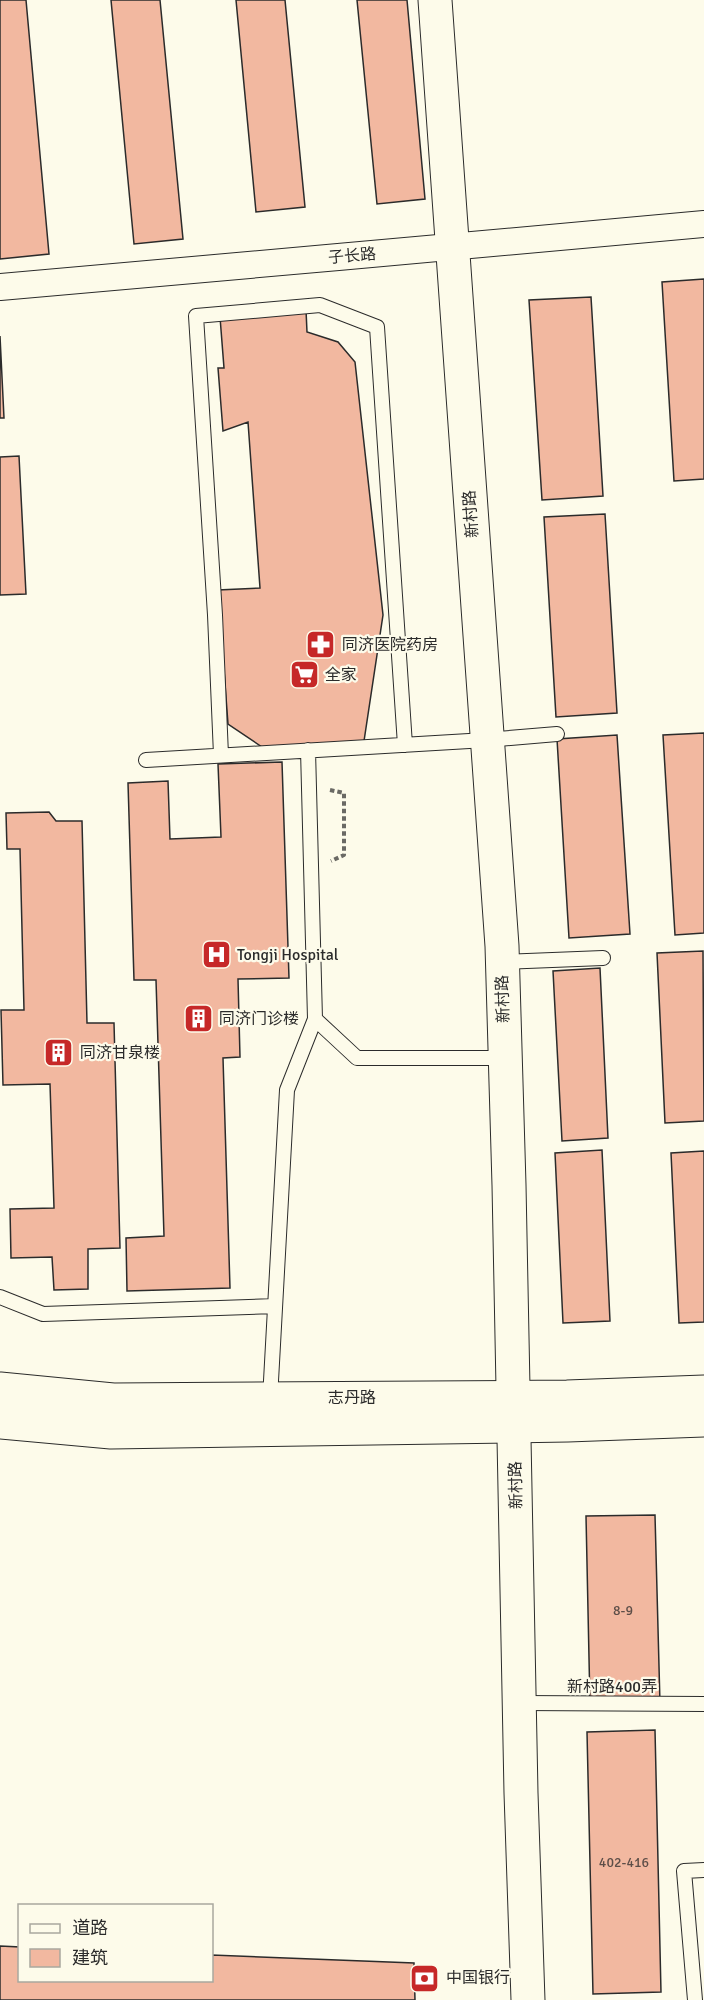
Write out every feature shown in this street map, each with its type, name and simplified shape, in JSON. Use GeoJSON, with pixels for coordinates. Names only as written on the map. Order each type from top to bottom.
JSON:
{"type":"FeatureCollection","features":[{"type":"Feature","properties":{"kind":"main road","name":"新村路"},"geometry":{"type":"LineString","coordinates":[[435,0],[502,962],[528,2000]]}},
{"type":"Feature","properties":{"kind":"main road","name":"志丹路"},"geometry":{"type":"LineString","coordinates":[[0,1389],[113,1400],[270,1399],[704,1420]]}},
{"type":"Feature","properties":{"kind":"main road","name":"志丹路"},"geometry":{"type":"LineString","coordinates":[[0,1422],[111,1432],[515,1411],[704,1392]]}},
{"type":"Feature","properties":{"kind":"street","name":"子长路"},"geometry":{"type":"LineString","coordinates":[[0,287],[704,224]]}},
{"type":"Feature","properties":{"kind":"lane"},"geometry":{"type":"LineString","coordinates":[[221,755],[215,615],[196,316],[320,305],[377,327],[405,744]]}},
{"type":"Feature","properties":{"kind":"lane"},"geometry":{"type":"LineString","coordinates":[[146,760],[557,734]]}},
{"type":"Feature","properties":{"kind":"lane"},"geometry":{"type":"LineString","coordinates":[[270,1399],[287,1090],[315,1019],[308,750]]}},
{"type":"Feature","properties":{"kind":"lane"},"geometry":{"type":"LineString","coordinates":[[502,962],[603,958]]}},
{"type":"Feature","properties":{"kind":"lane"},"geometry":{"type":"LineString","coordinates":[[315,1019],[357,1058],[505,1058]]}},
{"type":"Feature","properties":{"kind":"lane"},"geometry":{"type":"LineString","coordinates":[[0,1297],[42,1314],[275,1306]]}},
{"type":"Feature","properties":{"kind":"lane","name":"新村路400弄"},"geometry":{"type":"LineString","coordinates":[[520,1703],[704,1704]]}},
{"type":"Feature","properties":{"kind":"lane"},"geometry":{"type":"LineString","coordinates":[[695,2000],[684,1871],[704,1870]]}},
{"type":"Feature","properties":{"kind":"path"},"geometry":{"type":"LineString","coordinates":[[309,786],[344,793],[345,855],[311,870]]}},
{"type":"Feature","properties":{"kind":"building"},"geometry":{"type":"Polygon","coordinates":[[[0,0],[26,0],[49,254],[0,259],[0,0]]]}},
{"type":"Feature","properties":{"kind":"building"},"geometry":{"type":"Polygon","coordinates":[[[111,0],[160,0],[183,239],[134,244],[111,0]]]}},
{"type":"Feature","properties":{"kind":"building"},"geometry":{"type":"Polygon","coordinates":[[[236,0],[285,0],[305,207],[256,212],[236,0]]]}},
{"type":"Feature","properties":{"kind":"building"},"geometry":{"type":"Polygon","coordinates":[[[357,0],[407,0],[425,199],[377,204],[357,0]]]}},
{"type":"Feature","properties":{"kind":"building"},"geometry":{"type":"Polygon","coordinates":[[[704,279],[704,479],[674,481],[662,282],[704,279]]]}},
{"type":"Feature","properties":{"kind":"building"},"geometry":{"type":"Polygon","coordinates":[[[591,297],[603,496],[542,500],[529,300],[591,297]]]}},
{"type":"Feature","properties":{"kind":"building"},"geometry":{"type":"Polygon","coordinates":[[[306,310],[307,332],[338,342],[355,362],[383,615],[364,741],[265,749],[228,724],[218,590],[260,588],[248,422],[223,431],[218,368],[224,368],[220,317],[306,310]]]}},
{"type":"Feature","properties":{"kind":"building"},"geometry":{"type":"Polygon","coordinates":[[[0,336],[4,418],[0,418],[0,336]]]}},
{"type":"Feature","properties":{"kind":"building"},"geometry":{"type":"Polygon","coordinates":[[[19,456],[26,594],[0,595],[0,457],[19,456]]]}},
{"type":"Feature","properties":{"kind":"building"},"geometry":{"type":"Polygon","coordinates":[[[605,514],[617,713],[556,717],[544,517],[605,514]]]}},
{"type":"Feature","properties":{"kind":"building"},"geometry":{"type":"Polygon","coordinates":[[[704,733],[704,933],[675,935],[663,735],[704,733]]]}},
{"type":"Feature","properties":{"kind":"building"},"geometry":{"type":"Polygon","coordinates":[[[617,735],[630,934],[569,938],[557,739],[617,735]]]}},
{"type":"Feature","properties":{"kind":"building","name":"同济门诊楼"},"geometry":{"type":"Polygon","coordinates":[[[282,762],[289,978],[238,979],[240,1057],[223,1058],[230,1288],[127,1291],[126,1238],[164,1236],[156,980],[134,980],[128,783],[168,781],[170,839],[221,837],[218,764],[282,762]]]}},
{"type":"Feature","properties":{"kind":"building","name":"同济甘泉楼"},"geometry":{"type":"Polygon","coordinates":[[[49,812],[56,821],[82,821],[87,1023],[114,1023],[120,1248],[88,1249],[88,1289],[54,1290],[52,1257],[11,1258],[10,1209],[54,1208],[50,1084],[3,1085],[1,1010],[24,1010],[20,849],[7,849],[6,813],[49,812]]]}},
{"type":"Feature","properties":{"kind":"building"},"geometry":{"type":"Polygon","coordinates":[[[703,951],[704,1121],[665,1123],[657,953],[703,951]]]}},
{"type":"Feature","properties":{"kind":"building"},"geometry":{"type":"Polygon","coordinates":[[[600,968],[608,1138],[562,1141],[553,971],[600,968]]]}},
{"type":"Feature","properties":{"kind":"building"},"geometry":{"type":"Polygon","coordinates":[[[602,1150],[610,1321],[563,1323],[555,1153],[602,1150]]]}},
{"type":"Feature","properties":{"kind":"building"},"geometry":{"type":"Polygon","coordinates":[[[704,1151],[704,1322],[679,1323],[671,1153],[704,1151]]]}},
{"type":"Feature","properties":{"kind":"building"},"geometry":{"type":"Polygon","coordinates":[[[655,1515],[660,1704],[590,1705],[586,1516],[655,1515]]]}},
{"type":"Feature","properties":{"kind":"building"},"geometry":{"type":"Polygon","coordinates":[[[655,1730],[661,1992],[593,1994],[587,1732],[655,1730]]]}},
{"type":"Feature","properties":{"kind":"building"},"geometry":{"type":"Polygon","coordinates":[[[0,1946],[18,1947],[18,1982],[213,1982],[213,1955],[414,1963],[415,2000],[0,2000],[0,1946]]]}},
{"type":"Feature","properties":{"kind":"place","name":"同济医院药房"},"geometry":{"type":"Point","coordinates":[321,645]}},
{"type":"Feature","properties":{"kind":"place","name":"全家"},"geometry":{"type":"Point","coordinates":[304,675]}},
{"type":"Feature","properties":{"kind":"place","name":"Tongji Hospital"},"geometry":{"type":"Point","coordinates":[216,955]}},
{"type":"Feature","properties":{"kind":"place","name":"同济门诊楼"},"geometry":{"type":"Point","coordinates":[198,1019]}},
{"type":"Feature","properties":{"kind":"place","name":"同济甘泉楼"},"geometry":{"type":"Point","coordinates":[59,1053]}},
{"type":"Feature","properties":{"kind":"place","name":"中国银行"},"geometry":{"type":"Point","coordinates":[425,1978]}}]}
